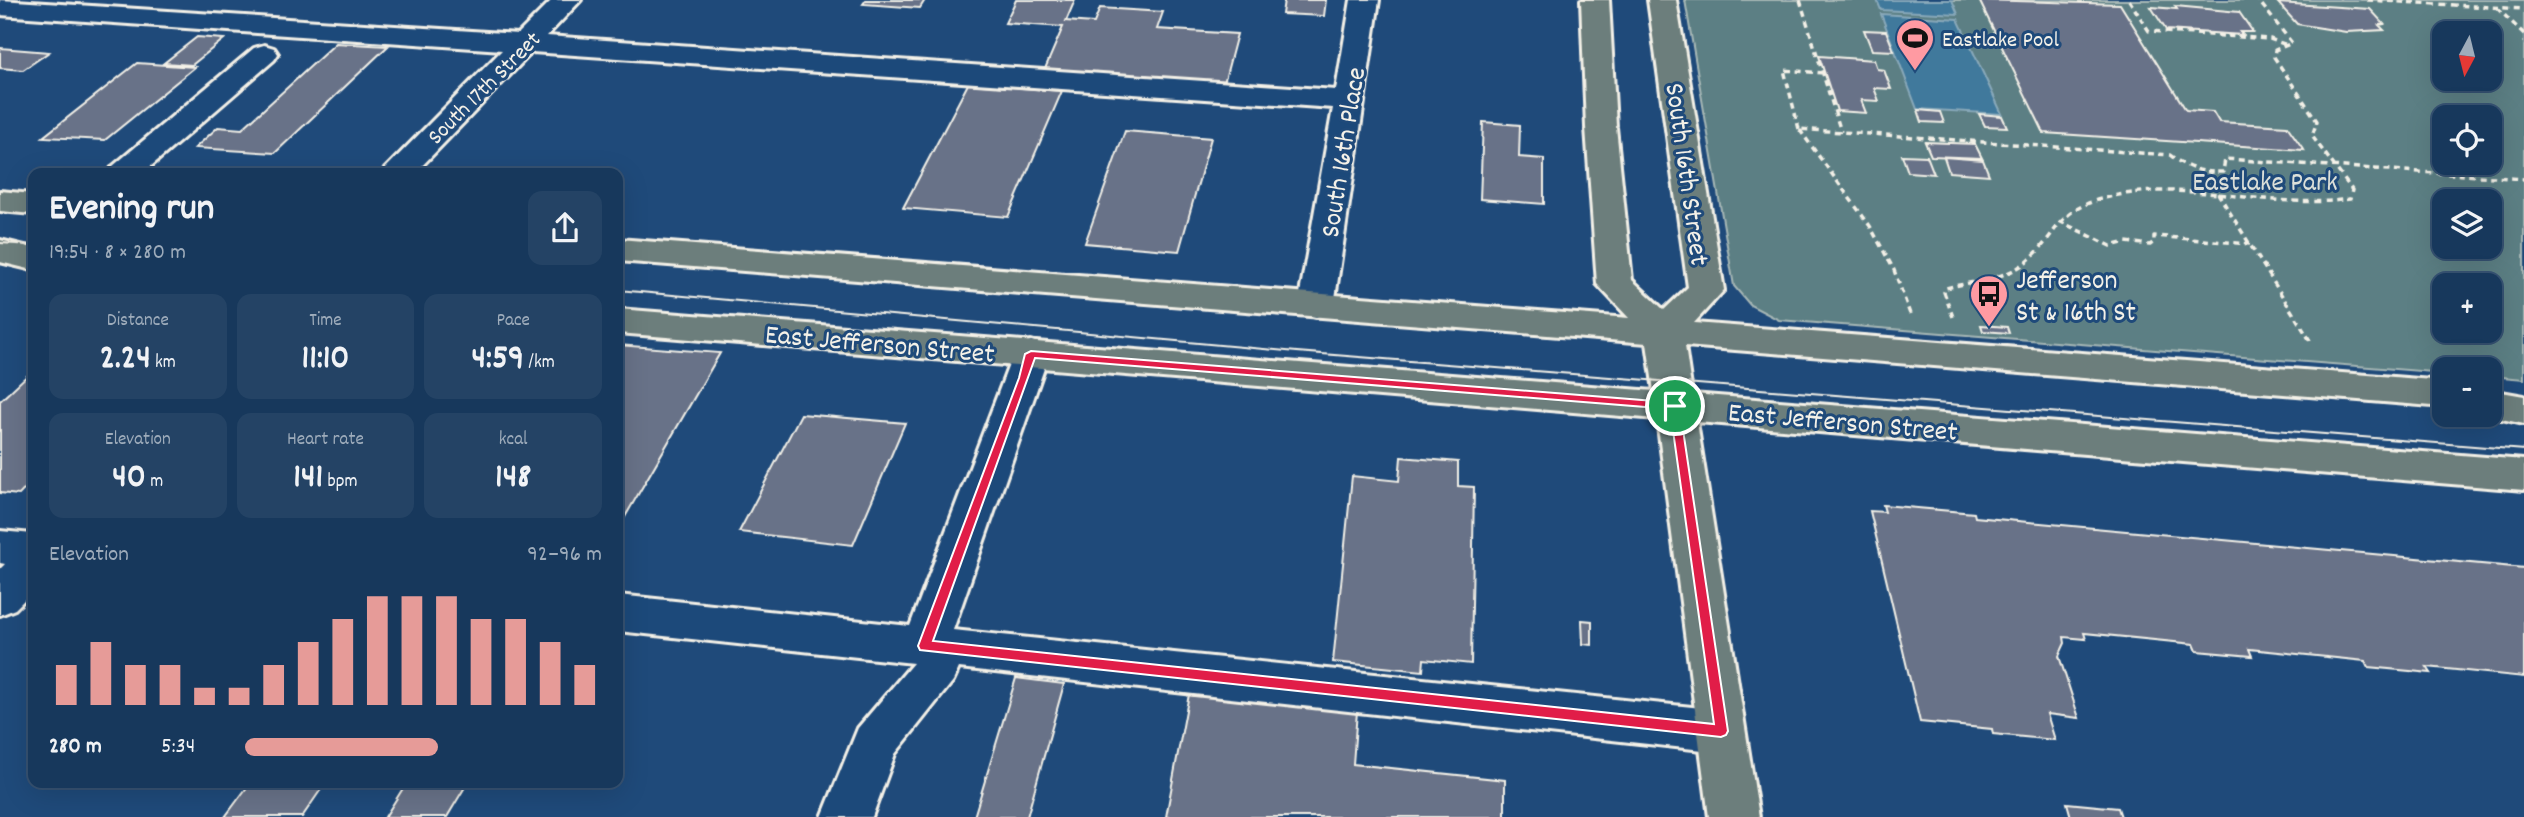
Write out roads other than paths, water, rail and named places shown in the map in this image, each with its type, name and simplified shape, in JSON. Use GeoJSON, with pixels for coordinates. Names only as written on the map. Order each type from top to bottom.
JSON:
{"type":"FeatureCollection","features":[{"type":"Feature","properties":{"kind":"main road"},"geometry":{"type":"LineString","coordinates":[[1595,0],[1601,127],[1615,284],[1664,331],[1734,817]]}},
{"type":"Feature","properties":{"kind":"main road","name":"South 16th Street"},"geometry":{"type":"LineString","coordinates":[[1662,0],[1706,290],[1664,331]]}},
{"type":"Feature","properties":{"kind":"main road"},"geometry":{"type":"LineString","coordinates":[[0,201],[28,204]]}},
{"type":"Feature","properties":{"kind":"main road"},"geometry":{"type":"LineString","coordinates":[[623,250],[2432,393]]}},
{"type":"Feature","properties":{"kind":"main road"},"geometry":{"type":"LineString","coordinates":[[0,251],[28,258]]}},
{"type":"Feature","properties":{"kind":"main road"},"geometry":{"type":"LineString","coordinates":[[0,266],[28,269]]}},
{"type":"Feature","properties":{"kind":"main road","name":"East Jefferson Street"},"geometry":{"type":"LineString","coordinates":[[623,321],[2524,475]]}},
{"type":"Feature","properties":{"kind":"main road"},"geometry":{"type":"LineString","coordinates":[[2502,398],[2524,400]]}},
{"type":"Feature","properties":{"kind":"main road"},"geometry":{"type":"LineString","coordinates":[[2502,405],[2524,410]]}},
{"type":"Feature","properties":{"kind":"street","name":"South 17th Street"},"geometry":{"type":"LineString","coordinates":[[402,168],[567,0]]}},
{"type":"Feature","properties":{"kind":"street","name":"South 16th Place"},"geometry":{"type":"LineString","coordinates":[[1316,305],[1365,0]]}},
{"type":"Feature","properties":{"kind":"street"},"geometry":{"type":"LineString","coordinates":[[0,7],[1349,100]]}},
{"type":"Feature","properties":{"kind":"street"},"geometry":{"type":"LineString","coordinates":[[130,168],[264,54]]}},
{"type":"Feature","properties":{"kind":"street"},"geometry":{"type":"LineString","coordinates":[[847,817],[875,743],[937,667],[934,647],[1031,354]]}},
{"type":"Feature","properties":{"kind":"street"},"geometry":{"type":"LineString","coordinates":[[0,547],[28,550]]}},
{"type":"Feature","properties":{"kind":"street"},"geometry":{"type":"LineString","coordinates":[[0,597],[28,568]]}},
{"type":"Feature","properties":{"kind":"street"},"geometry":{"type":"LineString","coordinates":[[623,614],[1721,731]]}},
{"type":"Feature","properties":{"kind":"water"},"geometry":{"type":"Polygon","coordinates":[[[1877,0],[1952,0],[1958,14],[1881,10],[1877,0]]]}},
{"type":"Feature","properties":{"kind":"water"},"geometry":{"type":"Polygon","coordinates":[[[1881,14],[1958,19],[2002,114],[1917,109],[1881,14]]]}},
{"type":"Feature","properties":{"kind":"tram line"},"geometry":{"type":"LineString","coordinates":[[0,243],[28,245]]}},
{"type":"Feature","properties":{"kind":"tram line"},"geometry":{"type":"LineString","coordinates":[[623,290],[1297,352],[2524,450]]}},
{"type":"Feature","properties":{"kind":"place","name":"Eastlake Pool"},"geometry":{"type":"Point","coordinates":[1915,72]}},
{"type":"Feature","properties":{"kind":"place","name":"Jefferson St & 16th St"},"geometry":{"type":"Point","coordinates":[1989,328]}},
{"type":"Feature","properties":{"kind":"park label","name":"Eastlake Park"},"geometry":{"type":"Point","coordinates":[2265,180]}}]}
